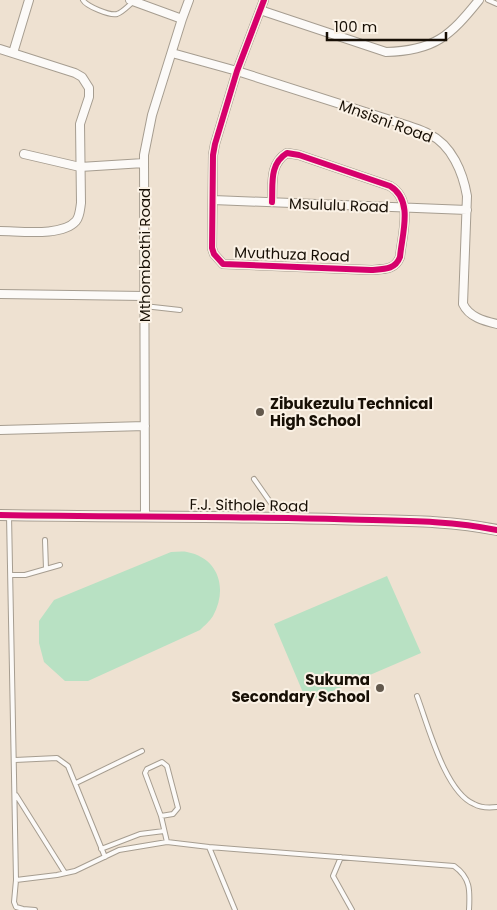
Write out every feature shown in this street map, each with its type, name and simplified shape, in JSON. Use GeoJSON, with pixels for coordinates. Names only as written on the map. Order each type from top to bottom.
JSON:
{"type":"FeatureCollection","features":[{"type":"Feature","properties":{"kind":"street"},"geometry":{"type":"LineString","coordinates":[[13,53],[29,0]]}},
{"type":"Feature","properties":{"kind":"street","name":"Mthombothi Road"},"geometry":{"type":"LineString","coordinates":[[145,517],[144,163],[150,123],[182,19],[190,0]]}},
{"type":"Feature","properties":{"kind":"street","name":"Mvuthuza Road"},"geometry":{"type":"LineString","coordinates":[[264,0],[237,71],[215,144],[212,248],[214,254],[223,264],[371,270],[388,269],[397,264],[400,257],[405,207]]}},
{"type":"Feature","properties":{"kind":"street"},"geometry":{"type":"LineString","coordinates":[[132,1],[182,19]]}},
{"type":"Feature","properties":{"kind":"street"},"geometry":{"type":"LineString","coordinates":[[260,10],[386,52],[403,52],[420,49],[437,42],[458,26],[477,1]]}},
{"type":"Feature","properties":{"kind":"street"},"geometry":{"type":"LineString","coordinates":[[0,49],[75,73],[87,82],[90,88],[80,124],[80,214],[76,221],[69,228],[58,231],[0,231]]}},
{"type":"Feature","properties":{"kind":"street","name":"Mnsisni Road"},"geometry":{"type":"LineString","coordinates":[[172,53],[237,71],[430,134],[444,144],[457,163],[464,180],[467,196],[464,308],[469,313],[497,324]]}},
{"type":"Feature","properties":{"kind":"street","name":"Msululu Road"},"geometry":{"type":"LineString","coordinates":[[272,202],[275,164],[280,157],[287,153],[299,155],[385,184],[397,191],[405,207]]}},
{"type":"Feature","properties":{"kind":"street"},"geometry":{"type":"LineString","coordinates":[[24,154],[80,167],[144,163]]}},
{"type":"Feature","properties":{"kind":"street","name":"Msululu Road"},"geometry":{"type":"LineString","coordinates":[[213,200],[467,210]]}},
{"type":"Feature","properties":{"kind":"street"},"geometry":{"type":"LineString","coordinates":[[0,294],[144,296]]}},
{"type":"Feature","properties":{"kind":"street"},"geometry":{"type":"LineString","coordinates":[[0,430],[145,426]]}},
{"type":"Feature","properties":{"kind":"street","name":"F.J. Sithole Road"},"geometry":{"type":"LineString","coordinates":[[5,515],[438,522],[466,524],[497,530]]}},
{"type":"Feature","properties":{"kind":"lane"},"geometry":{"type":"LineString","coordinates":[[84,0],[88,5],[112,14],[118,14],[132,1]]}},
{"type":"Feature","properties":{"kind":"lane"},"geometry":{"type":"LineString","coordinates":[[488,0],[497,4]]}},
{"type":"Feature","properties":{"kind":"lane"},"geometry":{"type":"LineString","coordinates":[[144,306],[180,310]]}},
{"type":"Feature","properties":{"kind":"lane"},"geometry":{"type":"LineString","coordinates":[[254,479],[281,518]]}},
{"type":"Feature","properties":{"kind":"lane"},"geometry":{"type":"LineString","coordinates":[[5,515],[11,574],[16,795],[16,880],[14,902],[16,908],[35,910]]}},
{"type":"Feature","properties":{"kind":"lane"},"geometry":{"type":"LineString","coordinates":[[45,540],[46,569]]}},
{"type":"Feature","properties":{"kind":"lane"},"geometry":{"type":"LineString","coordinates":[[11,574],[25,575],[60,565]]}},
{"type":"Feature","properties":{"kind":"lane"},"geometry":{"type":"LineString","coordinates":[[417,696],[445,772],[456,789],[474,804],[486,808],[497,807]]}},
{"type":"Feature","properties":{"kind":"lane"},"geometry":{"type":"LineString","coordinates":[[76,783],[142,751]]}},
{"type":"Feature","properties":{"kind":"lane"},"geometry":{"type":"LineString","coordinates":[[15,760],[57,758],[68,766],[104,857]]}},
{"type":"Feature","properties":{"kind":"lane"},"geometry":{"type":"LineString","coordinates":[[161,816],[174,814],[178,808],[167,766],[162,762],[147,769],[145,773],[161,816],[167,842]]}},
{"type":"Feature","properties":{"kind":"lane"},"geometry":{"type":"LineString","coordinates":[[16,795],[65,873]]}},
{"type":"Feature","properties":{"kind":"lane"},"geometry":{"type":"LineString","coordinates":[[101,850],[140,834],[164,831]]}},
{"type":"Feature","properties":{"kind":"lane"},"geometry":{"type":"LineString","coordinates":[[16,880],[75,871],[119,850],[167,842],[454,866],[463,872],[467,878],[470,895],[469,910]]}},
{"type":"Feature","properties":{"kind":"lane"},"geometry":{"type":"LineString","coordinates":[[209,847],[235,910]]}},
{"type":"Feature","properties":{"kind":"lane"},"geometry":{"type":"LineString","coordinates":[[341,857],[333,876],[352,910]]}},
{"type":"Feature","properties":{"kind":"green space"},"geometry":{"type":"Polygon","coordinates":[[[171,552],[185,552],[198,555],[207,561],[218,576],[220,595],[218,606],[212,618],[200,630],[88,681],[65,681],[44,662],[39,643],[39,621],[54,600],[171,552]]]}},
{"type":"Feature","properties":{"kind":"green space"},"geometry":{"type":"Polygon","coordinates":[[[387,576],[421,653],[307,702],[274,624],[387,576]]]}},
{"type":"Feature","properties":{"kind":"cycle path"},"geometry":{"type":"LineString","coordinates":[[264,0],[237,71],[215,144],[213,155],[212,248],[214,254],[223,264],[371,270],[392,267],[400,257],[405,218],[404,209],[402,200],[390,186],[299,155],[287,153],[277,163],[273,175],[272,202]]}},
{"type":"Feature","properties":{"kind":"cycle path"},"geometry":{"type":"LineString","coordinates":[[0,515],[395,520],[457,524],[497,530]]}},
{"type":"Feature","properties":{"kind":"place","name":"Zibukezulu Technical High School"},"geometry":{"type":"Point","coordinates":[260,412]}},
{"type":"Feature","properties":{"kind":"place","name":"Sukuma Secondary School"},"geometry":{"type":"Point","coordinates":[380,688]}}]}
